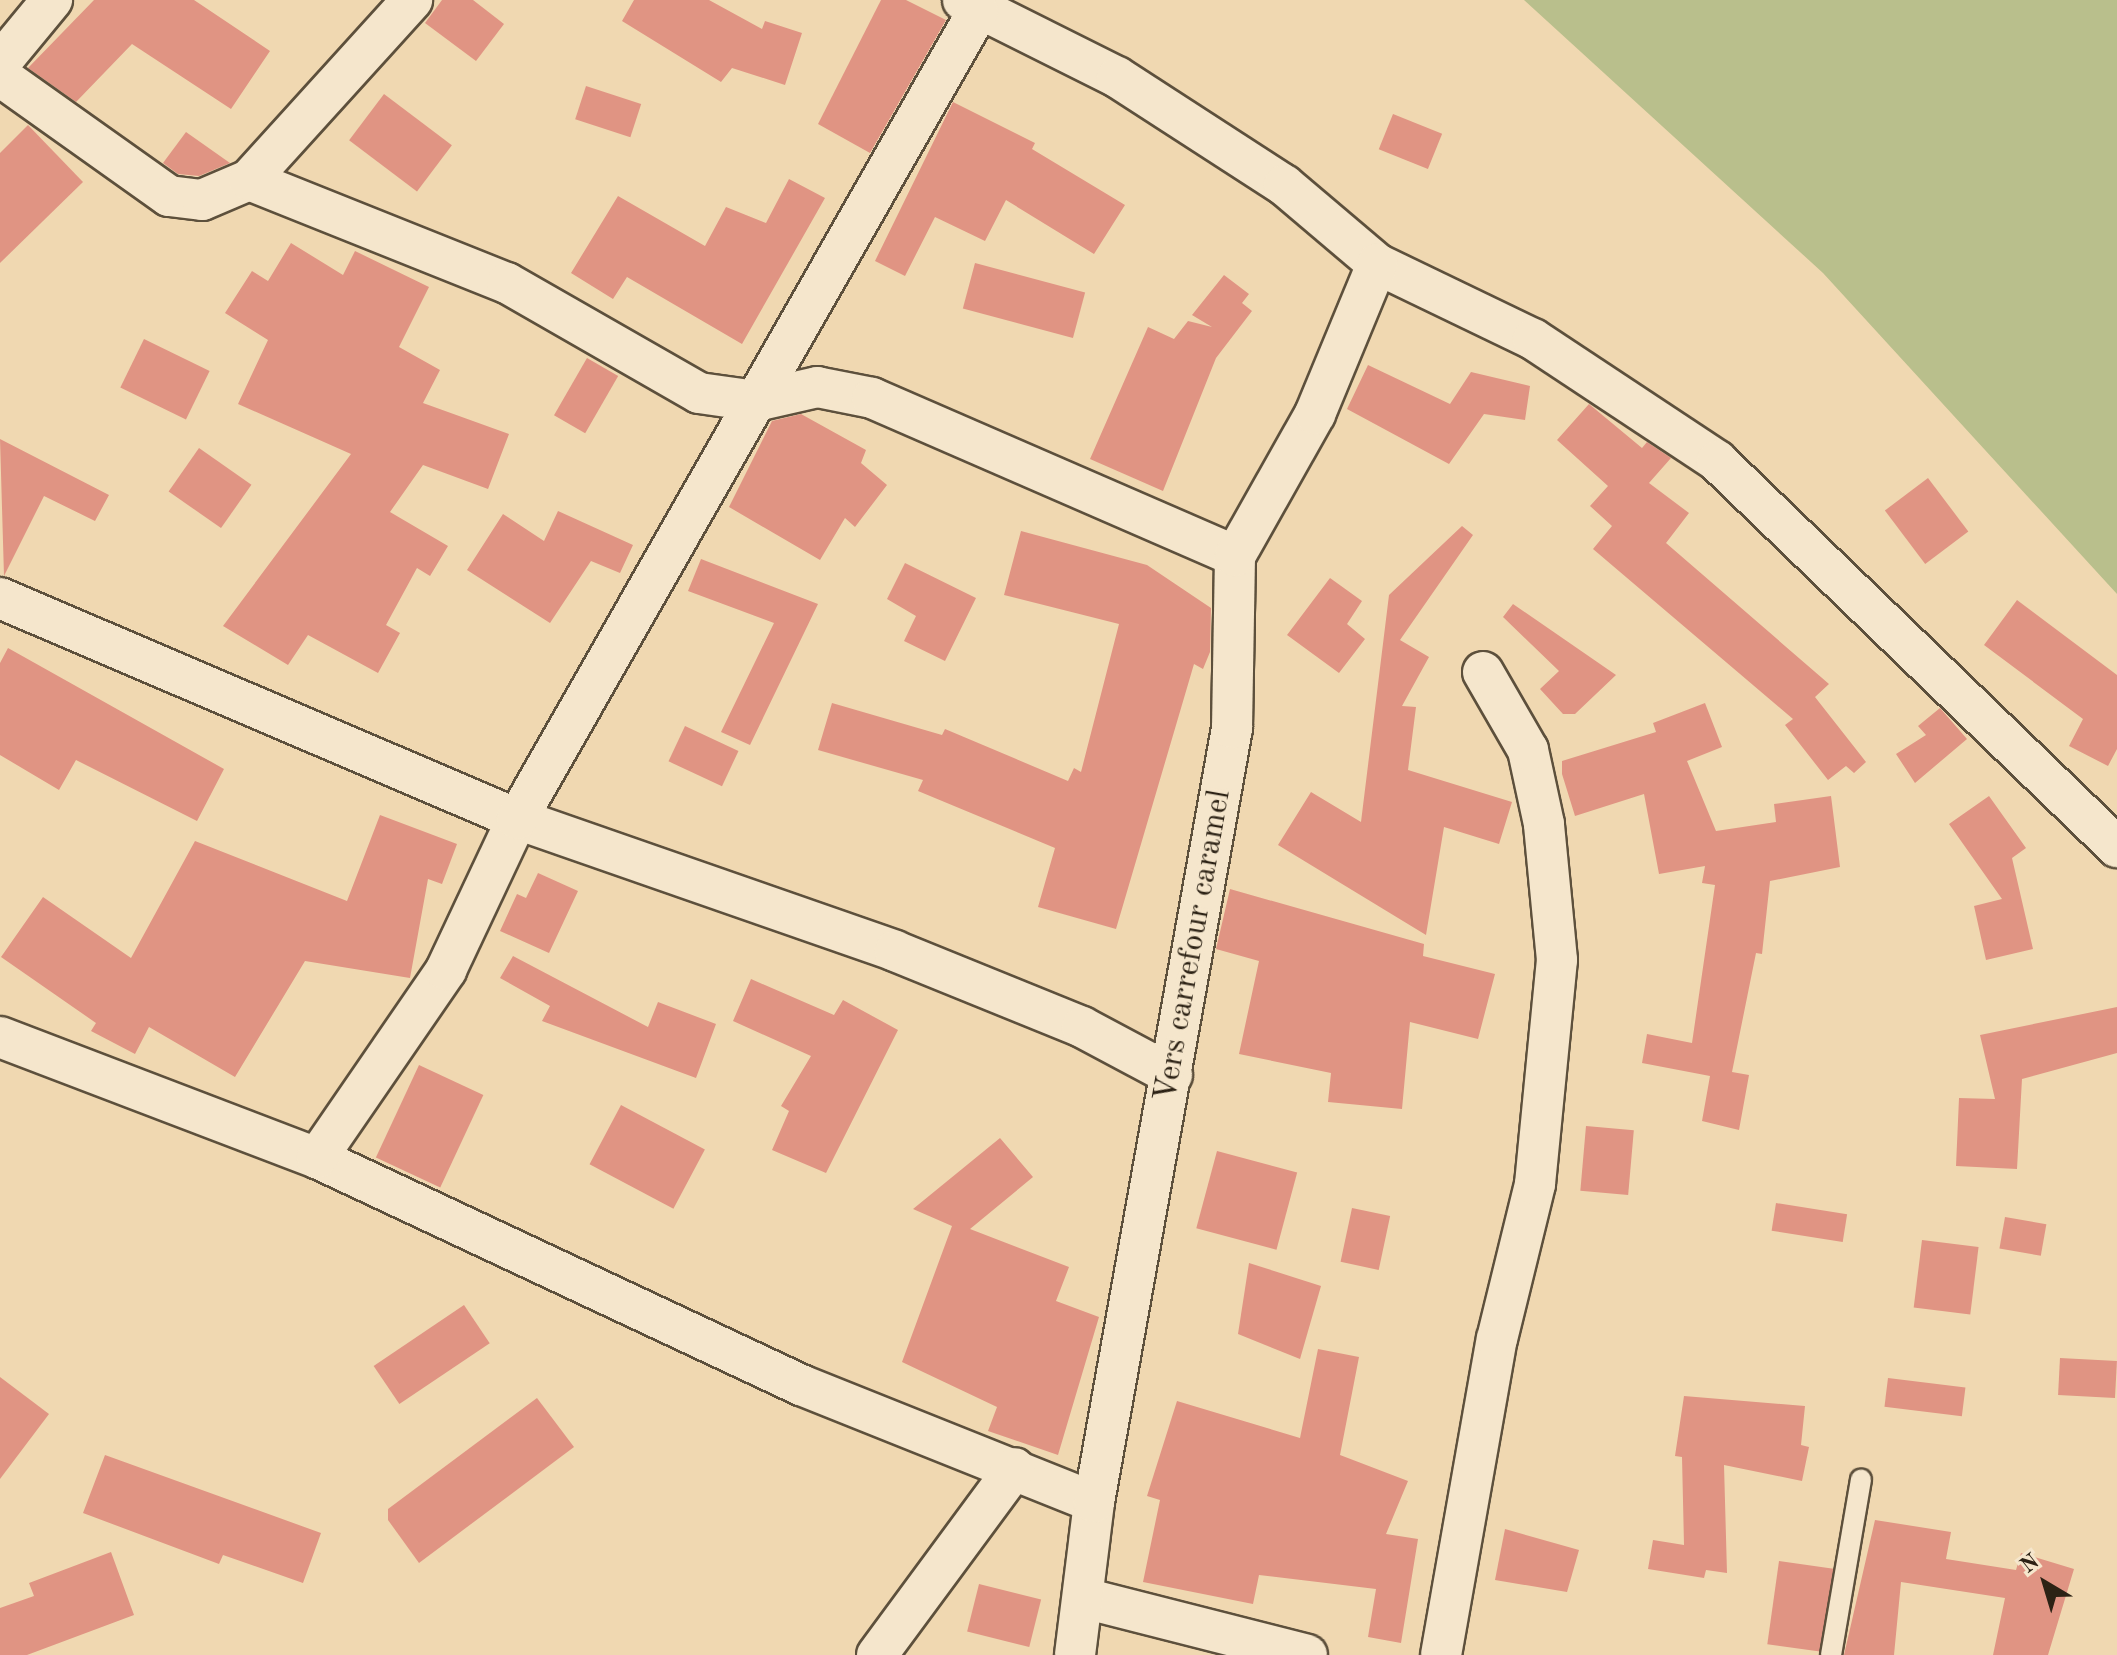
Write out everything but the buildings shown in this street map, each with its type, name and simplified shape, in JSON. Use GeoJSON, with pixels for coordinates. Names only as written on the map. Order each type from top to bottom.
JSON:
{"type":"FeatureCollection","features":[{"type":"Feature","properties":{"kind":"street"},"geometry":{"type":"LineString","coordinates":[[0,63],[52,0]]}},
{"type":"Feature","properties":{"kind":"street"},"geometry":{"type":"LineString","coordinates":[[0,76],[169,196],[202,200],[249,180],[412,0]]}},
{"type":"Feature","properties":{"kind":"street"},"geometry":{"type":"LineString","coordinates":[[317,1158],[446,970],[517,819],[756,401],[971,5],[1117,77],[1284,185],[1377,264],[1533,339],[1717,461],[2117,847]]}},
{"type":"Feature","properties":{"kind":"street"},"geometry":{"type":"LineString","coordinates":[[249,180],[507,283],[699,393],[756,401],[817,387],[872,398],[1235,556]]}},
{"type":"Feature","properties":{"kind":"street","name":"Vers carrefour caramel"},"geometry":{"type":"LineString","coordinates":[[1075,1655],[1094,1502],[1232,728],[1235,556],[1315,414],[1377,264]]}},
{"type":"Feature","properties":{"kind":"street"},"geometry":{"type":"LineString","coordinates":[[0,598],[517,819],[895,951],[1082,1027],[1172,1075]]}},
{"type":"Feature","properties":{"kind":"street"},"geometry":{"type":"LineString","coordinates":[[1441,1655],[1497,1339],[1535,1184],[1557,960],[1544,824],[1528,750],[1483,672]]}},
{"type":"Feature","properties":{"kind":"street"},"geometry":{"type":"LineString","coordinates":[[0,1037],[317,1158],[801,1385],[1094,1502]]}},
{"type":"Feature","properties":{"kind":"street"},"geometry":{"type":"LineString","coordinates":[[877,1655],[1015,1468]]}},
{"type":"Feature","properties":{"kind":"street"},"geometry":{"type":"LineString","coordinates":[[1084,1598],[1307,1655]]}},
{"type":"Feature","properties":{"kind":"lane"},"geometry":{"type":"LineString","coordinates":[[1831,1655],[1861,1480]]}},
{"type":"Feature","properties":{"kind":"green space"},"geometry":{"type":"Polygon","coordinates":[[[1524,0],[2117,0],[2117,594],[1823,273],[1524,0]]]}}]}
